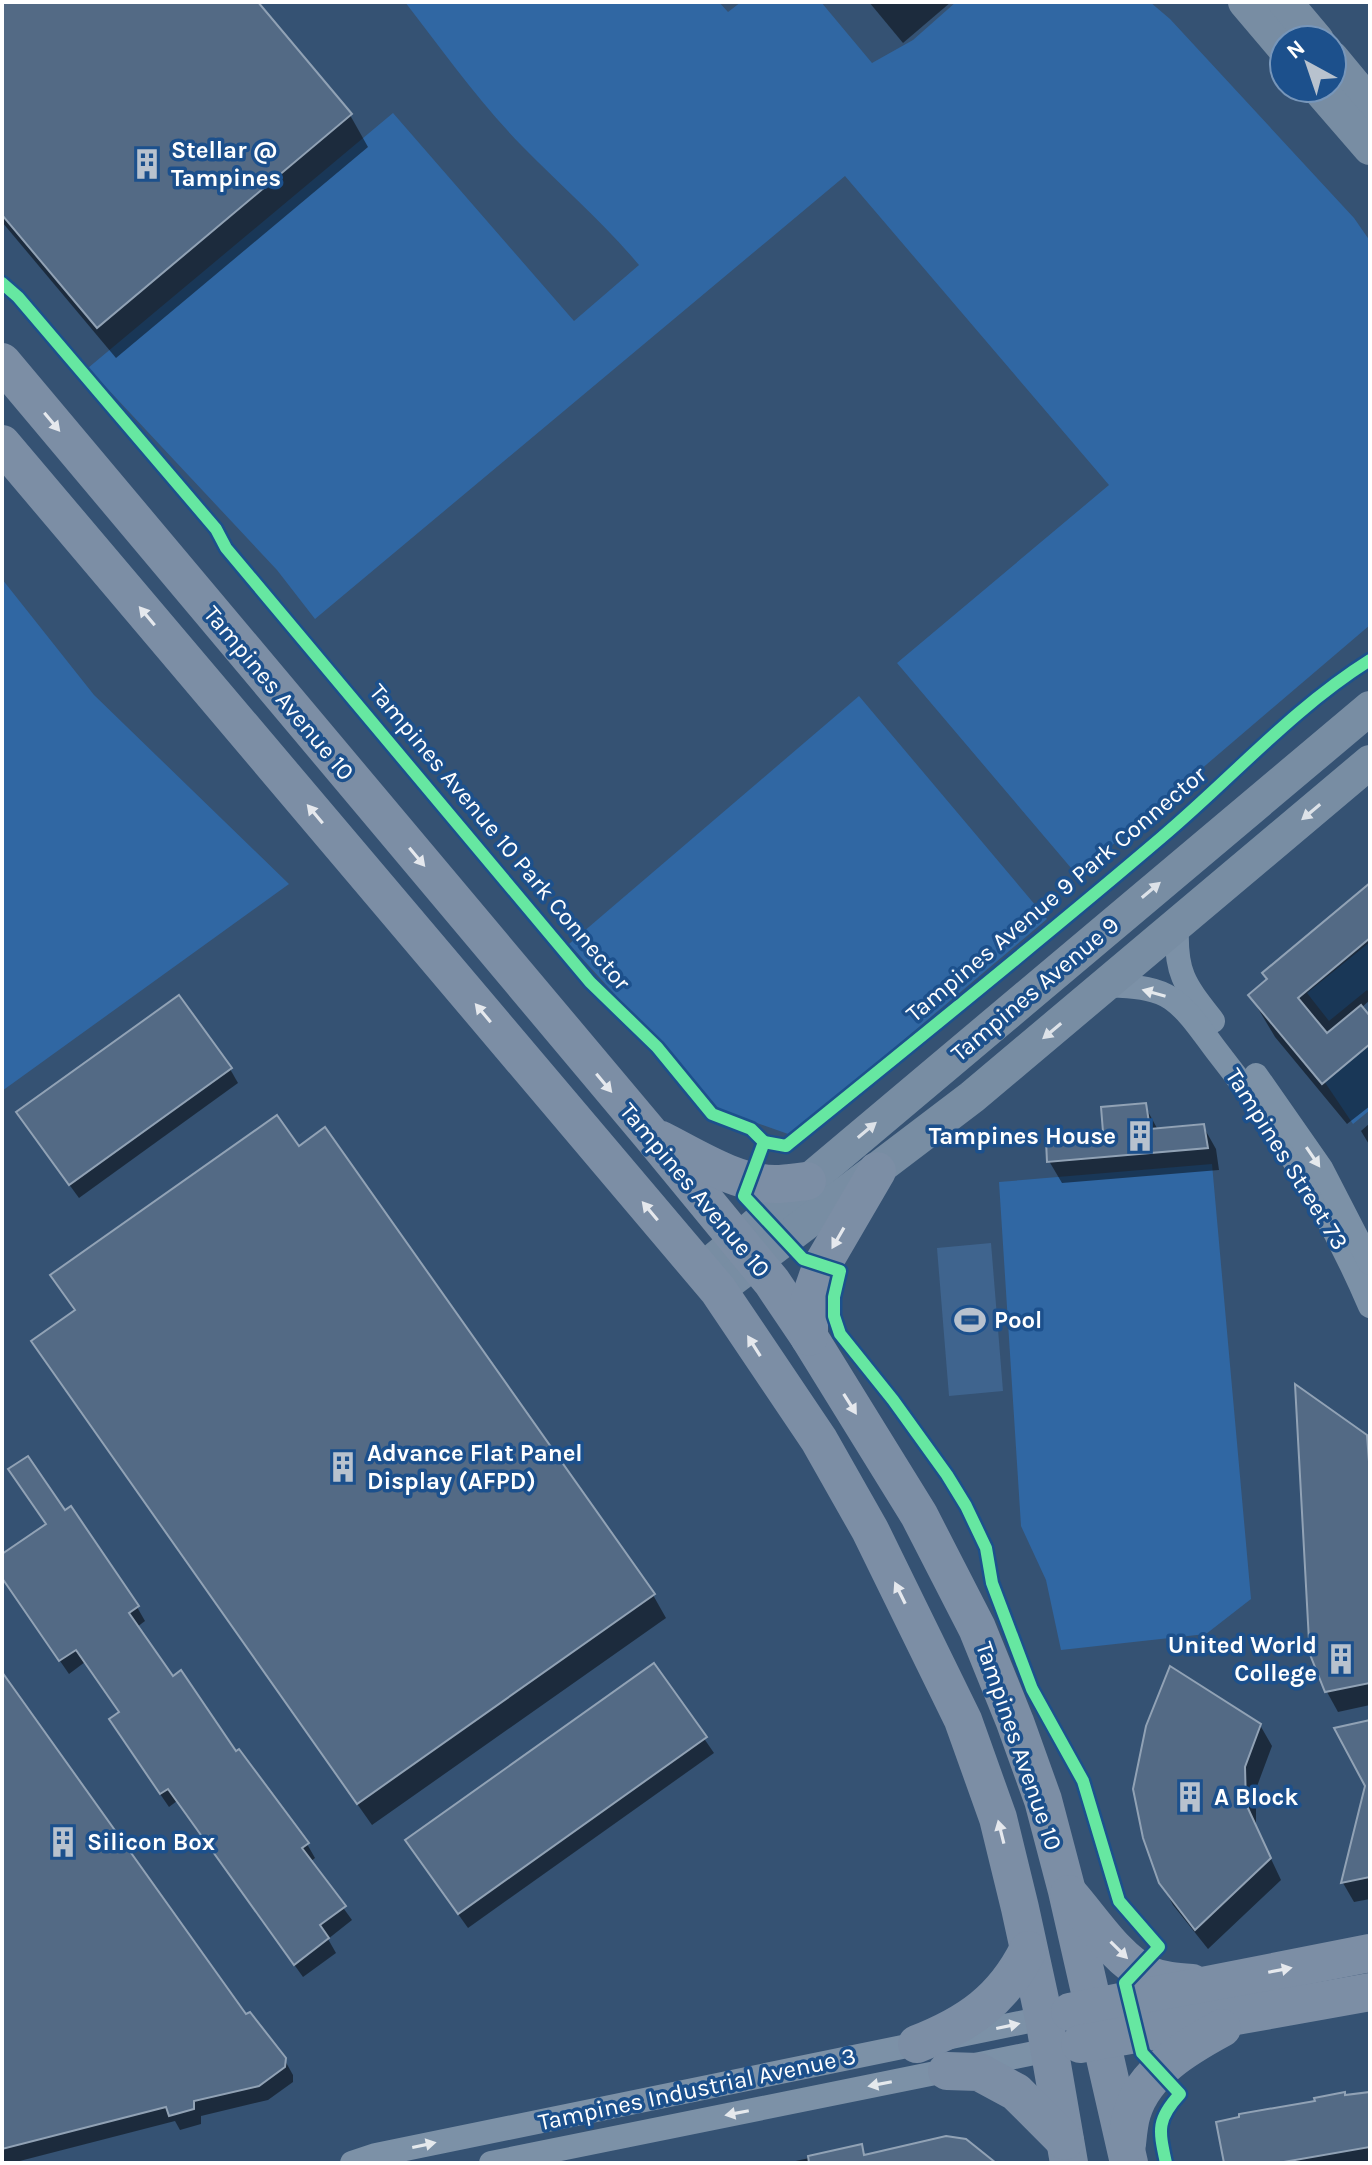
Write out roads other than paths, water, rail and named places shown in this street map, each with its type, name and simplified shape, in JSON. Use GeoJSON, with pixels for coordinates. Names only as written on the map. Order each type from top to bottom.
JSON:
{"type":"FeatureCollection","features":[{"type":"Feature","properties":{"kind":"main road"},"geometry":{"type":"LineString","coordinates":[[1245,2],[1268,29]]}},
{"type":"Feature","properties":{"kind":"main road"},"geometry":{"type":"LineString","coordinates":[[1285,2],[1304,24]]}},
{"type":"Feature","properties":{"kind":"main road"},"geometry":{"type":"LineString","coordinates":[[1348,77],[1370,104]]}},
{"type":"Feature","properties":{"kind":"main road"},"geometry":{"type":"LineString","coordinates":[[1332,104],[1370,148]]}},
{"type":"Feature","properties":{"kind":"main road","name":"Tampines Avenue 10"},"geometry":{"type":"LineString","coordinates":[[2,362],[651,1135],[772,1282],[809,1337],[919,1515],[977,1628],[1043,1800],[1128,2155]]}},
{"type":"Feature","properties":{"kind":"main road","name":"Tampines Avenue 10"},"geometry":{"type":"LineString","coordinates":[[2,444],[709,1281],[819,1440],[870,1530],[963,1720],[998,1818],[1046,2034],[1067,2152]]}},
{"type":"Feature","properties":{"kind":"main road","name":"Tampines Avenue 9"},"geometry":{"type":"LineString","coordinates":[[745,1251],[807,1181],[1370,708]]}},
{"type":"Feature","properties":{"kind":"main road","name":"Tampines Avenue 9"},"geometry":{"type":"LineString","coordinates":[[709,1281],[745,1251],[877,1171],[972,1097],[1370,762]]}},
{"type":"Feature","properties":{"kind":"main road"},"geometry":{"type":"LineString","coordinates":[[651,1135],[749,1180],[773,1184],[807,1181]]}},
{"type":"Feature","properties":{"kind":"main road"},"geometry":{"type":"LineString","coordinates":[[809,1337],[809,1302],[821,1267],[877,1171]]}},
{"type":"Feature","properties":{"kind":"main road"},"geometry":{"type":"LineString","coordinates":[[1067,1891],[1118,1951],[1146,1974],[1163,1980],[1204,1984]]}},
{"type":"Feature","properties":{"kind":"main road"},"geometry":{"type":"LineString","coordinates":[[917,2044],[972,2018],[1008,1983],[1028,1950]]}},
{"type":"Feature","properties":{"kind":"main road"},"geometry":{"type":"LineString","coordinates":[[1046,2034],[1098,2023],[1204,1984],[1370,1953]]}},
{"type":"Feature","properties":{"kind":"main road"},"geometry":{"type":"LineString","coordinates":[[1098,2023],[1245,2015],[1370,1992]]}},
{"type":"Feature","properties":{"kind":"main road"},"geometry":{"type":"LineString","coordinates":[[1128,2155],[1132,2112],[1142,2091],[1186,2047],[1245,2015]]}},
{"type":"Feature","properties":{"kind":"main road"},"geometry":{"type":"LineString","coordinates":[[947,2071],[979,2072],[1016,2092],[1067,2152]]}},
{"type":"Feature","properties":{"kind":"street","name":"Tampines Street 73"},"geometry":{"type":"LineString","coordinates":[[1177,927],[1176,958],[1194,997],[1273,1098],[1321,1168],[1370,1263]]}},
{"type":"Feature","properties":{"kind":"street","name":"Tampines Street 73"},"geometry":{"type":"LineString","coordinates":[[1107,985],[1158,991],[1180,1006],[1199,1028],[1260,1108],[1305,1180],[1350,1258],[1370,1306]]}},
{"type":"Feature","properties":{"kind":"street","name":"Tampines Industrial Avenue 3"},"geometry":{"type":"LineString","coordinates":[[352,2163],[376,2155],[917,2044],[1046,2034]]}},
{"type":"Feature","properties":{"kind":"street","name":"Tampines Industrial Avenue 3"},"geometry":{"type":"LineString","coordinates":[[491,2163],[947,2071],[1046,2034]]}},
{"type":"Feature","properties":{"kind":"place","name":"Stellar @ Tampines"},"geometry":{"type":"Point","coordinates":[147,164]}},
{"type":"Feature","properties":{"kind":"place","name":"Tampines House"},"geometry":{"type":"Point","coordinates":[1140,1136]}},
{"type":"Feature","properties":{"kind":"place","name":"Pool"},"geometry":{"type":"Point","coordinates":[970,1320]}},
{"type":"Feature","properties":{"kind":"place","name":"Advance Flat Panel Display (AFPD)"},"geometry":{"type":"Point","coordinates":[343,1467]}},
{"type":"Feature","properties":{"kind":"place","name":"United World College"},"geometry":{"type":"Point","coordinates":[1341,1659]}},
{"type":"Feature","properties":{"kind":"place","name":"A Block"},"geometry":{"type":"Point","coordinates":[1190,1797]}},
{"type":"Feature","properties":{"kind":"place","name":"Silicon Box"},"geometry":{"type":"Point","coordinates":[63,1842]}}]}
